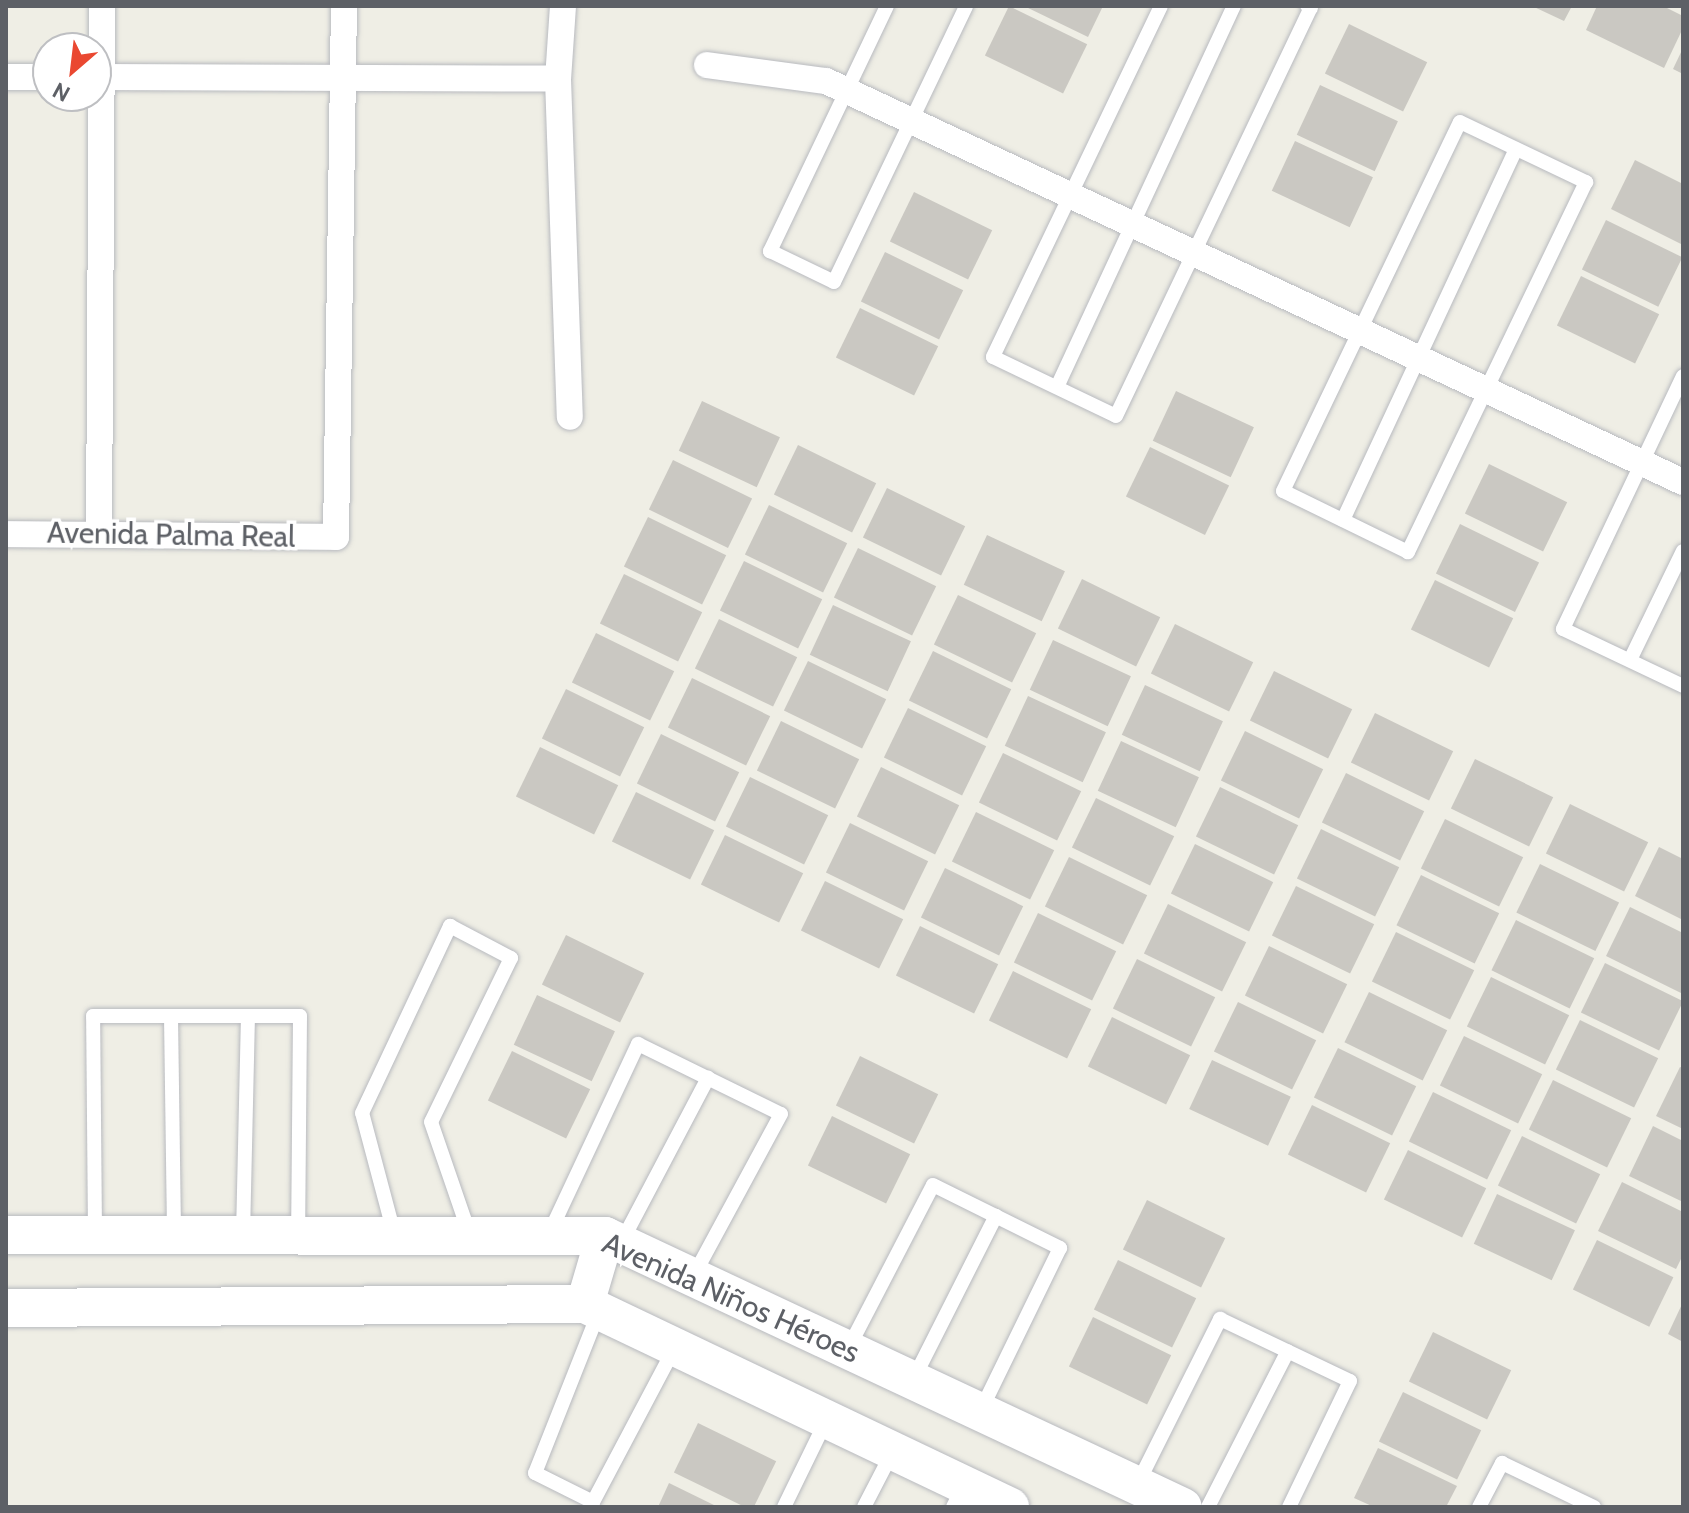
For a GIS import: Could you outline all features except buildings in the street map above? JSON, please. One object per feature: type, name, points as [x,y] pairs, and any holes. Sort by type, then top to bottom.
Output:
[{"type":"main road","name":"Avenida Niños Héroes","points":[[6,1235],[548,1236],[613,1240],[1183,1507]]},
{"type":"main road","points":[[592,1307],[613,1240]]},
{"type":"main road","points":[[6,1308],[592,1307],[893,1451],[958,1496],[1010,1507]]},
{"type":"street","points":[[101,32],[102,6]]},
{"type":"street","points":[[340,78],[344,6]]},
{"type":"street","points":[[563,6],[558,79],[570,417]]},
{"type":"street","points":[[707,65],[826,81],[1683,482]]},
{"type":"street","points":[[6,77],[32,77]]},
{"type":"street","points":[[112,77],[558,79]]},
{"type":"street","name":"Avenida Palma Real","points":[[6,534],[336,537],[340,78]]},
{"type":"street","points":[[98,112],[99,533]]},
{"type":"lane","points":[[887,6],[770,251],[834,282],[966,6]]},
{"type":"lane","points":[[1161,6],[993,357],[1116,416],[1311,8],[1307,6]]},
{"type":"lane","points":[[1057,387],[1234,6]]},
{"type":"lane","points":[[1460,122],[1516,149],[1586,182],[1408,552],[1283,491],[1460,122]]},
{"type":"lane","points":[[1343,520],[1516,149]]},
{"type":"lane","points":[[1683,376],[1563,629],[1683,686]]},
{"type":"lane","points":[[1630,660],[1683,551]]},
{"type":"lane","points":[[394,1235],[362,1113],[450,926],[511,958],[431,1122],[470,1236]]},
{"type":"lane","points":[[95,1235],[93,1016],[300,1016],[298,1236]]},
{"type":"lane","points":[[171,1016],[174,1235]]},
{"type":"lane","points":[[243,1235],[248,1016]]},
{"type":"lane","points":[[548,1236],[638,1044],[781,1114],[693,1277]]},
{"type":"lane","points":[[613,1240],[708,1078]]},
{"type":"lane","points":[[847,1350],[933,1185],[1060,1248],[980,1412]]},
{"type":"lane","points":[[913,1380],[996,1216]]},
{"type":"lane","points":[[592,1307],[535,1473],[593,1502],[675,1347]]},
{"type":"lane","points":[[1137,1485],[1220,1319],[1350,1381],[1289,1507]]},
{"type":"lane","points":[[1208,1507],[1288,1351]]},
{"type":"lane","points":[[784,1507],[827,1419]]},
{"type":"lane","points":[[864,1507],[893,1451]]},
{"type":"lane","points":[[1479,1507],[1502,1463],[1566,1501],[1594,1507]]}]
